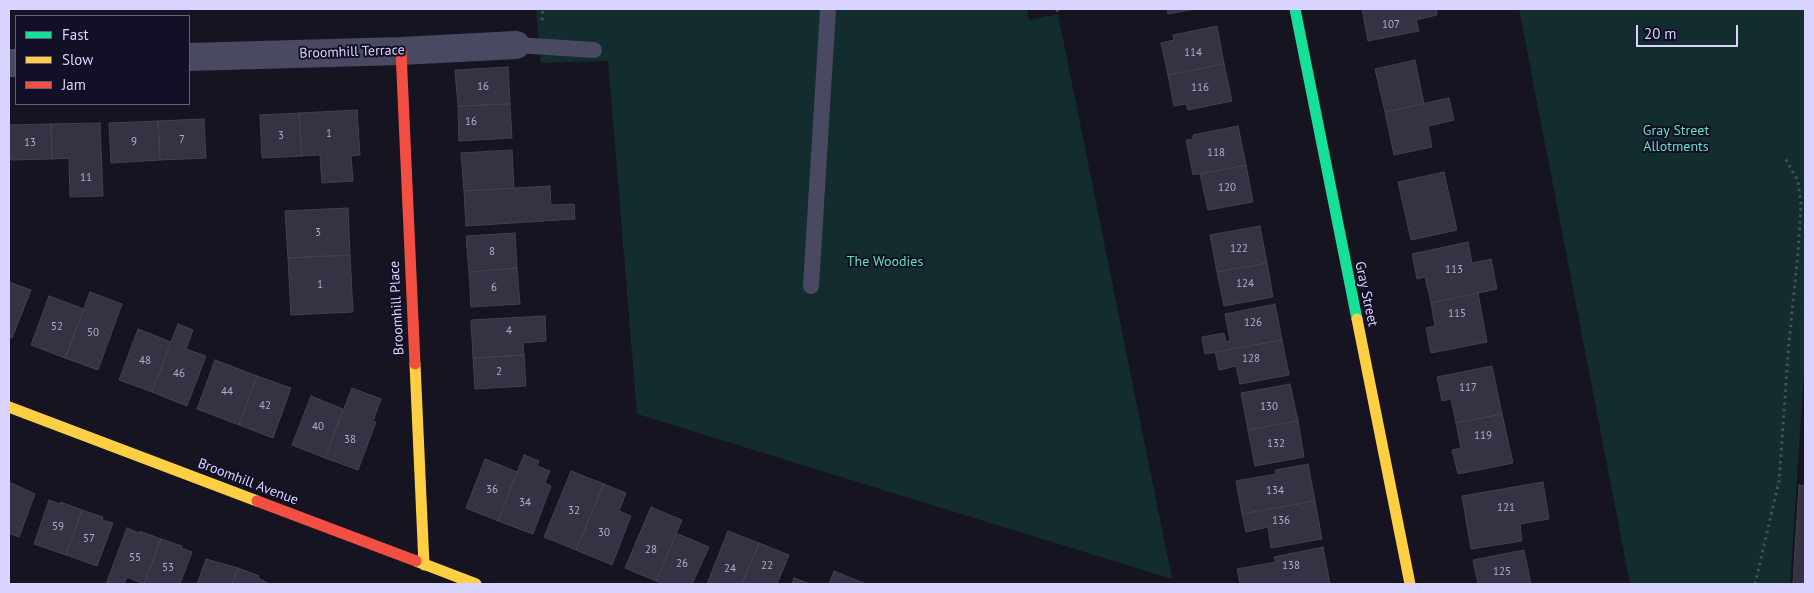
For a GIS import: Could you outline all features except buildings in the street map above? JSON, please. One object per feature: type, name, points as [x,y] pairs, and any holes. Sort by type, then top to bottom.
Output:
[{"type":"street","name":"Gray Street","points":[[1294,9],[1410,584]]},
{"type":"street","name":"Broomhill Terrace","points":[[190,57],[401,51],[516,45]]},
{"type":"street","name":"Broomhill Place","points":[[401,51],[424,565]]},
{"type":"street","name":"Broomhill Avenue","points":[[9,407],[476,584]]},
{"type":"lane","points":[[811,286],[828,9]]},
{"type":"lane","points":[[516,45],[594,50]]},
{"type":"path","points":[[1057,9],[1058,14]]},
{"type":"path","points":[[1755,584],[1779,481],[1789,342],[1798,253],[1801,204],[1798,181],[1785,158]]},
{"type":"green space","name":"The Woodies","points":[[536,9],[1027,9],[1029,20],[1058,14],[1172,579],[637,414],[608,61],[541,63]]},
{"type":"green space","name":"Gray Street Allotments","points":[[1519,9],[1805,9],[1805,357],[1790,584],[1630,584]]},
{"type":"traffic: fast","points":[[1295,9],[1357,319]]},
{"type":"traffic: slow","points":[[1357,319],[1410,584]]},
{"type":"traffic: slow","points":[[415,364],[424,565]]},
{"type":"traffic: slow","points":[[9,407],[257,501]]},
{"type":"traffic: slow","points":[[416,561],[476,584]]},
{"type":"traffic: jam","points":[[401,51],[415,364]]},
{"type":"traffic: jam","points":[[257,501],[416,561]]}]
